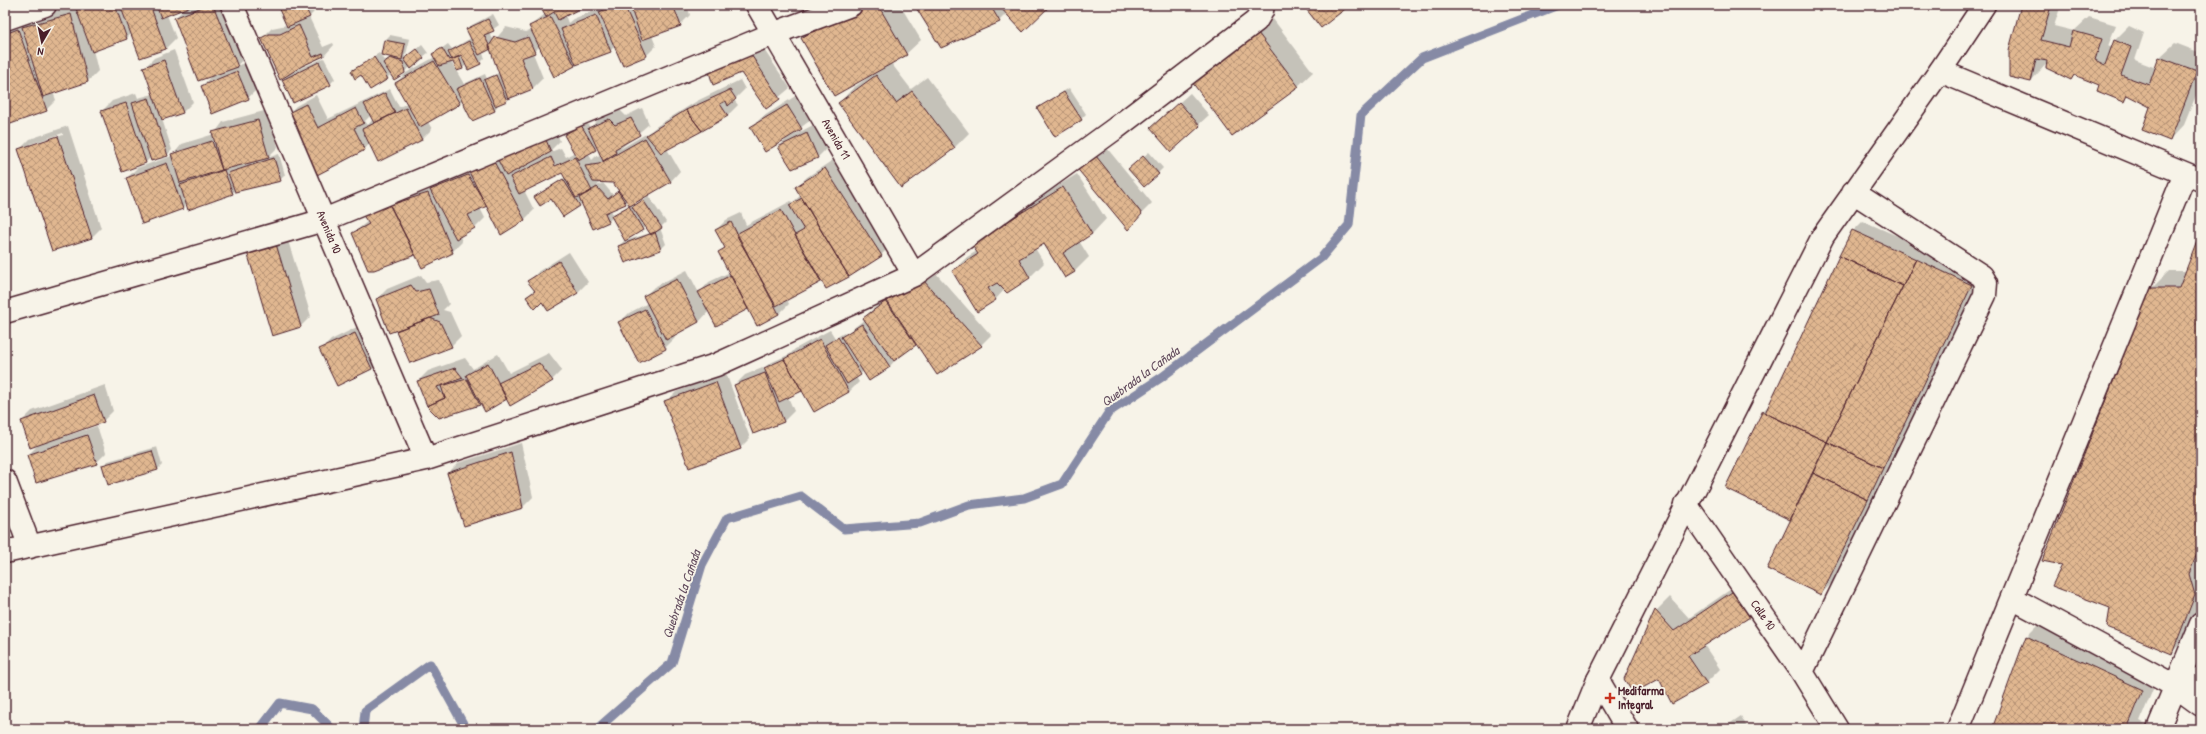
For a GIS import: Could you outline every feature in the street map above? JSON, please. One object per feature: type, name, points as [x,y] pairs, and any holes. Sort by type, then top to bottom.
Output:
[{"type":"street","points":[[5,18],[45,5]]},
{"type":"street","name":"Avenida 10","points":[[232,5],[426,459]]},
{"type":"street","name":"Avenida 11","points":[[756,5],[775,33],[914,275]]},
{"type":"street","points":[[5,312],[324,220],[775,33],[851,5]]},
{"type":"street","points":[[5,552],[426,459],[716,365],[914,275],[1116,128],[1256,21],[1262,11],[1263,5]]},
{"type":"street","points":[[1578,729],[1598,680],[1823,236],[1940,71],[1984,5]]},
{"type":"street","points":[[1940,71],[2193,177],[2012,598],[1958,729]]},
{"type":"street","points":[[1802,672],[1985,295],[1986,283],[1982,276],[1853,192]]},
{"type":"street","points":[[5,481],[30,547]]},
{"type":"street","name":"Calle 10","points":[[1686,504],[1802,672],[1837,729]]},
{"type":"street","points":[[2012,598],[2175,686],[2201,705]]},
{"type":"street","points":[[2158,729],[2201,624]]},
{"type":"street","points":[[2175,686],[2201,678]]},
{"type":"street","points":[[1598,680],[1627,729]]},
{"type":"building","points":[[115,5],[127,39],[92,52],[75,6]]},
{"type":"building","points":[[120,5],[150,5],[166,49],[140,58]]},
{"type":"building","points":[[156,5],[194,5],[161,18]]},
{"type":"building","points":[[207,5],[213,5],[238,67],[198,81],[174,18]]},
{"type":"building","points":[[277,5],[304,5],[310,17],[287,27]]},
{"type":"building","points":[[539,5],[579,5],[581,8],[558,20],[554,12],[546,17]]},
{"type":"building","points":[[617,5],[624,5],[647,56],[623,66],[599,12]]},
{"type":"building","points":[[673,5],[681,26],[642,40],[630,6]]},
{"type":"building","points":[[859,5],[878,5],[907,55],[834,96],[801,38]]},
{"type":"building","points":[[990,5],[1000,22],[941,48],[915,6]]},
{"type":"building","points":[[998,5],[1051,5],[1023,32]]},
{"type":"building","points":[[1303,5],[1342,5],[1345,9],[1321,28]]},
{"type":"building","points":[[2021,5],[2051,6],[2041,40],[2069,47],[2073,31],[2102,39],[2095,60],[2105,65],[2114,40],[2131,47],[2121,75],[2149,85],[2159,57],[2197,71],[2170,141],[2142,130],[2150,107],[2127,95],[2124,102],[2097,91],[2099,85],[2074,75],[2071,80],[2046,68],[2047,61],[2036,59],[2031,82],[2009,77],[2009,50]]},
{"type":"building","points":[[71,14],[88,82],[43,97],[22,27]]},
{"type":"building","points":[[596,15],[611,52],[576,65],[561,29]]},
{"type":"building","points":[[550,16],[575,66],[554,77],[529,26]]},
{"type":"building","points":[[488,19],[494,31],[484,35],[491,49],[479,55],[466,29]]},
{"type":"building","points":[[299,25],[313,57],[323,53],[324,56],[302,66],[280,80],[261,38],[269,34],[280,34]]},
{"type":"building","points":[[18,29],[47,111],[5,126],[5,34]]},
{"type":"building","points":[[1258,33],[1299,87],[1232,136],[1192,82]]},
{"type":"building","points":[[495,37],[515,42],[528,37],[535,53],[521,58],[533,89],[508,99],[489,46]]},
{"type":"building","points":[[384,40],[405,44],[402,60],[381,55]]},
{"type":"building","points":[[469,41],[481,64],[468,70],[461,55],[452,60],[448,52]]},
{"type":"building","points":[[442,48],[449,60],[459,57],[463,69],[457,71],[453,62],[439,66],[432,54]]},
{"type":"building","points":[[417,49],[424,58],[411,69],[404,59]]},
{"type":"building","points":[[748,50],[780,99],[766,109],[741,73],[713,85],[709,72]]},
{"type":"building","points":[[374,57],[388,79],[370,90],[361,75],[355,79],[351,71]]},
{"type":"building","points":[[390,58],[403,62],[405,73],[394,80],[383,63]]},
{"type":"building","points":[[164,60],[183,113],[162,120],[143,67]]},
{"type":"building","points":[[434,61],[460,104],[420,127],[395,83]]},
{"type":"building","points":[[319,62],[331,85],[293,103],[282,80]]},
{"type":"building","points":[[237,71],[249,99],[212,114],[201,86]]},
{"type":"building","points":[[496,75],[507,101],[495,106],[484,80]]},
{"type":"building","points":[[876,75],[896,103],[912,91],[955,148],[901,188],[838,103]]},
{"type":"building","points":[[480,78],[495,111],[472,121],[456,89]]},
{"type":"building","points":[[730,90],[736,99],[728,106],[726,101],[720,104],[728,116],[702,131],[686,110]]},
{"type":"building","points":[[1064,92],[1082,120],[1055,137],[1037,108]]},
{"type":"building","points":[[385,93],[395,113],[374,123],[364,104]]},
{"type":"building","points":[[149,98],[168,156],[151,161],[132,103]]},
{"type":"building","points":[[1179,102],[1200,126],[1171,152],[1150,128]]},
{"type":"building","points":[[126,103],[146,163],[122,172],[101,111]]},
{"type":"building","points":[[306,104],[318,128],[356,108],[364,123],[354,128],[365,150],[315,176],[284,115]]},
{"type":"building","points":[[787,105],[802,129],[765,152],[750,127]]},
{"type":"building","points":[[406,108],[422,140],[378,162],[362,129]]},
{"type":"building","points":[[686,110],[702,131],[661,153],[646,135]]},
{"type":"building","points":[[631,118],[640,135],[615,149],[616,153],[603,161],[588,128],[609,119],[615,125]]},
{"type":"building","points":[[258,120],[269,158],[222,170],[212,132]]},
{"type":"building","points":[[581,125],[596,150],[578,160],[564,135]]},
{"type":"building","points":[[807,133],[818,158],[792,169],[778,147]]},
{"type":"building","points":[[544,135],[551,152],[506,176],[495,154]]},
{"type":"building","points":[[58,136],[92,238],[52,251],[18,149]]},
{"type":"building","points":[[645,138],[671,182],[630,206],[613,183],[593,182],[585,166],[599,164]]},
{"type":"building","points":[[212,141],[222,170],[180,183],[171,154]]},
{"type":"building","points":[[491,156],[525,220],[501,235],[468,170]]},
{"type":"building","points":[[1096,156],[1142,214],[1128,230],[1075,166]]},
{"type":"building","points":[[1143,156],[1159,174],[1144,187],[1128,169]]},
{"type":"building","points":[[551,157],[555,166],[575,157],[592,191],[576,198],[562,173],[519,194],[510,177]]},
{"type":"building","points":[[274,158],[281,181],[235,192],[228,173]]},
{"type":"building","points":[[167,163],[183,209],[142,224],[126,178]]},
{"type":"building","points":[[825,168],[882,256],[849,277],[795,187]]},
{"type":"building","points":[[224,170],[233,194],[188,210],[180,185]]},
{"type":"building","points":[[468,175],[487,206],[468,215],[475,228],[456,239],[430,190]]},
{"type":"building","points":[[563,179],[580,206],[563,217],[551,199],[540,206],[534,197]]},
{"type":"building","points":[[597,187],[608,199],[618,191],[626,204],[605,213],[609,222],[593,229],[579,198]]},
{"type":"building","points":[[1063,187],[1092,234],[1063,253],[1075,272],[1065,278],[1044,244],[1019,259],[1030,278],[1007,293],[997,283],[988,288],[996,300],[977,312],[952,271],[978,254],[971,244]]},
{"type":"building","points":[[428,193],[453,253],[422,268],[390,205]]},
{"type":"building","points":[[386,198],[415,255],[374,270],[368,270],[352,233],[369,224],[359,210]]},
{"type":"building","points":[[802,198],[849,277],[826,289],[795,235],[804,230],[789,205]]},
{"type":"building","points":[[643,200],[662,228],[651,235],[632,207]]},
{"type":"building","points":[[629,206],[643,230],[625,241],[611,216]]},
{"type":"building","points":[[781,210],[821,282],[776,306],[736,234]]},
{"type":"building","points":[[731,222],[779,314],[757,326],[718,252],[725,248],[715,230]]},
{"type":"building","points":[[1852,230],[1916,259],[1903,286],[1839,256]]},
{"type":"building","points":[[2201,231],[2201,544],[2189,574],[2195,595],[2172,654],[2107,627],[2110,608],[2052,586],[2062,565],[2042,561],[2150,288],[2179,288]]},
{"type":"building","points":[[655,232],[661,250],[625,263],[618,246]]},
{"type":"building","points":[[276,244],[301,327],[272,336],[247,252]]},
{"type":"building","points":[[1839,256],[1903,286],[1827,442],[1765,413]]},
{"type":"building","points":[[1916,259],[1972,285],[1883,468],[1827,442]]},
{"type":"building","points":[[559,261],[578,293],[548,311],[542,302],[535,309],[526,297],[535,291],[527,281]]},
{"type":"building","points":[[731,275],[748,309],[716,326],[698,292]]},
{"type":"building","points":[[677,279],[699,322],[666,340],[643,296]]},
{"type":"building","points":[[923,280],[982,346],[937,375],[887,301]]},
{"type":"building","points":[[411,285],[416,292],[429,289],[439,315],[389,333],[376,299]]},
{"type":"building","points":[[886,301],[916,345],[894,361],[863,318]]},
{"type":"building","points":[[645,309],[666,349],[639,363],[618,322]]},
{"type":"building","points":[[430,318],[440,322],[452,347],[410,363],[396,331]]},
{"type":"building","points":[[862,324],[890,367],[869,381],[841,337]]},
{"type":"building","points":[[355,333],[372,369],[337,386],[319,349]]},
{"type":"building","points":[[838,337],[861,375],[847,384],[825,345]]},
{"type":"building","points":[[820,339],[849,392],[814,412],[784,359]]},
{"type":"building","points":[[784,359],[802,391],[779,402],[764,368]]},
{"type":"building","points":[[488,363],[507,399],[485,412],[466,375]]},
{"type":"building","points":[[539,363],[553,381],[510,406],[498,383]]},
{"type":"building","points":[[455,368],[463,378],[437,387],[445,398],[427,406],[417,381]]},
{"type":"building","points":[[765,373],[784,422],[753,434],[734,385]]},
{"type":"building","points":[[467,379],[480,405],[439,418],[427,406],[445,398],[441,386]]},
{"type":"building","points":[[716,382],[741,449],[689,468],[664,401]]},
{"type":"building","points":[[94,395],[104,422],[30,448],[21,421]]},
{"type":"building","points":[[1763,410],[1765,413],[1827,442],[1790,520],[1725,488]]},
{"type":"building","points":[[87,435],[97,464],[36,483],[27,455]]},
{"type":"building","points":[[1827,442],[1883,468],[1868,500],[1813,473]]},
{"type":"building","points":[[152,451],[158,470],[108,485],[102,465]]},
{"type":"building","points":[[511,452],[523,508],[464,526],[447,473]]},
{"type":"building","points":[[1813,473],[1868,500],[1821,595],[1767,569]]},
{"type":"building","points":[[1735,590],[1750,617],[1688,656],[1707,684],[1672,704],[1659,679],[1633,693],[1624,679],[1655,610],[1674,631]]},
{"type":"building","points":[[2026,636],[2143,690],[2127,729],[1992,729]]},
{"type":"waterway","name":"Quebrada la Cañada","points":[[597,729],[672,663],[702,565],[727,518],[801,496],[844,529],[920,523],[969,505],[1024,498],[1062,484],[1109,412],[1162,377],[1321,258],[1349,225],[1361,115],[1422,58],[1558,5]]},
{"type":"waterway","name":"Quebrada la Cañada","points":[[363,729],[365,711],[430,664],[466,729]]},
{"type":"waterway","name":"Quebrada la Cañada","points":[[260,729],[280,703],[312,709],[332,729]]},
{"type":"place","name":"Medifarma Integral","points":[[1610,698]]}]
